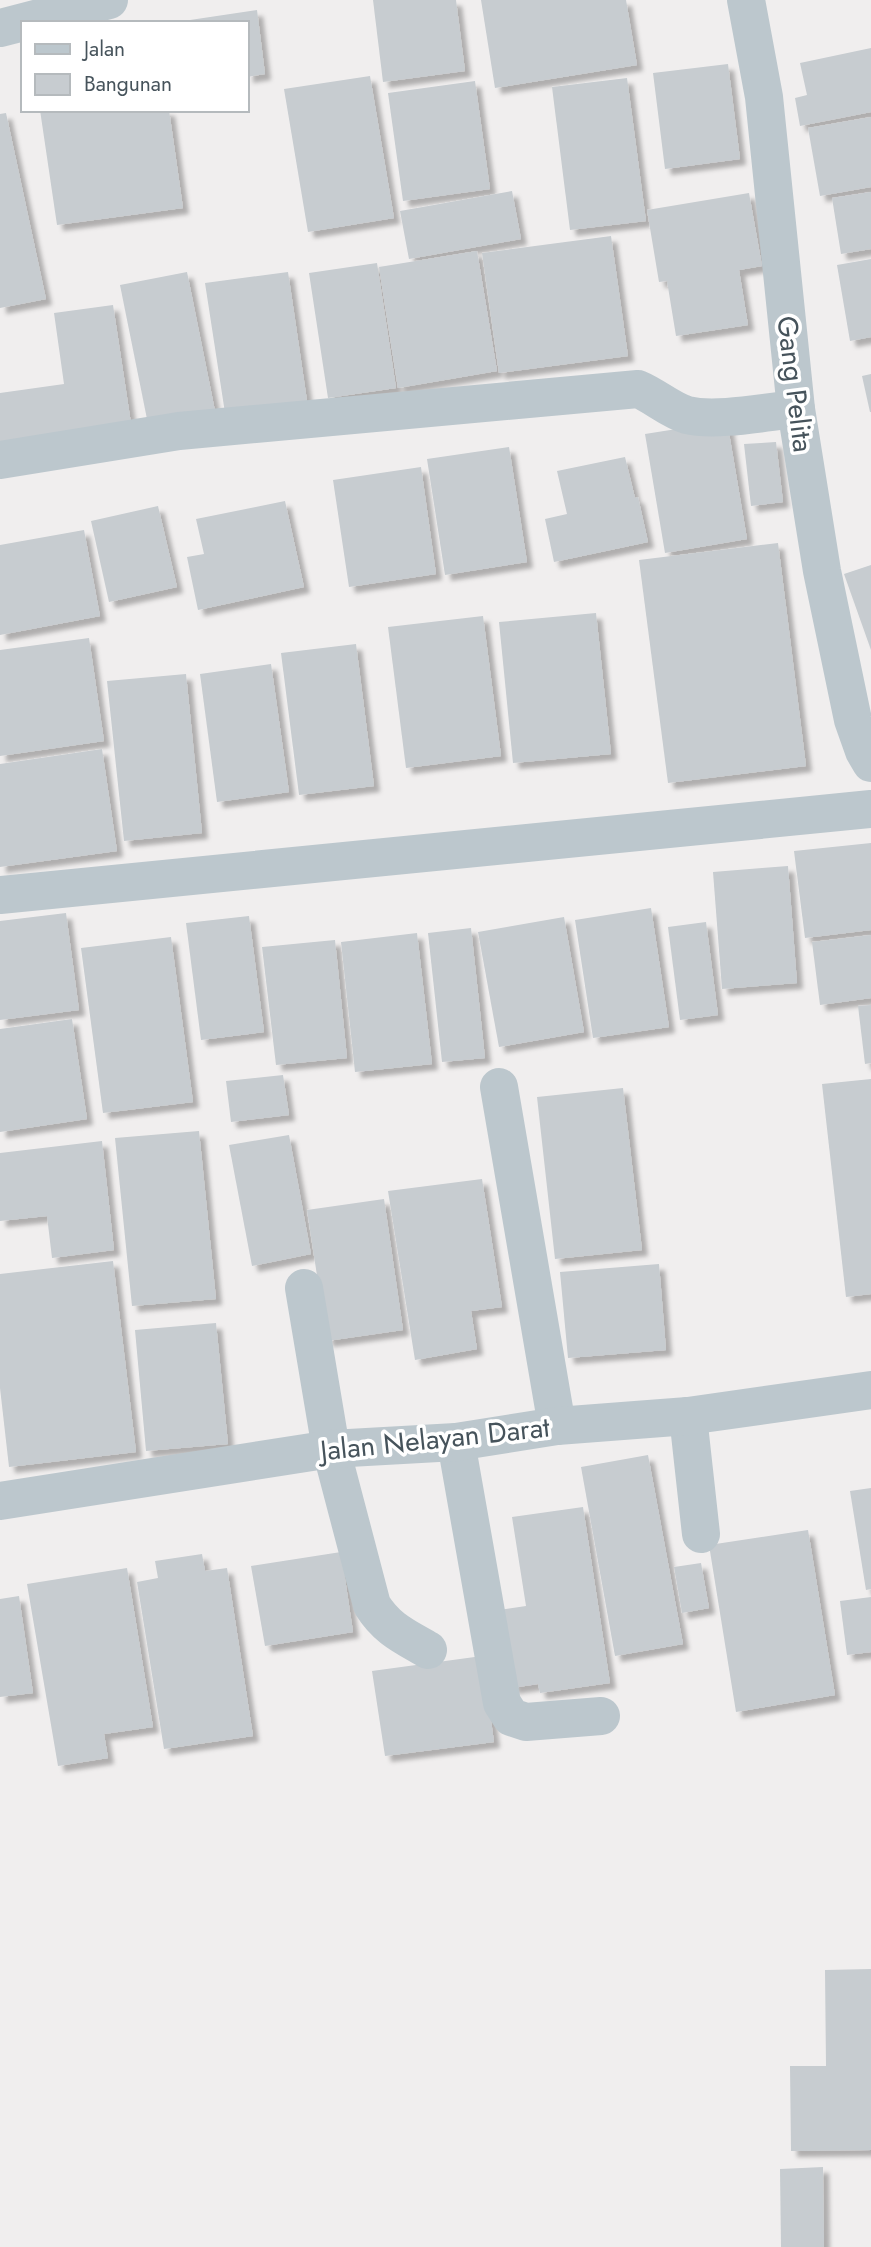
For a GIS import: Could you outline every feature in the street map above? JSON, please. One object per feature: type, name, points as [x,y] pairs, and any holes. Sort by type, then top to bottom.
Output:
[{"type":"street","points":[[27,21],[109,0]]},
{"type":"street","name":"Gang Pelita","points":[[746,0],[764,97],[796,409],[822,571],[853,720],[869,754]]},
{"type":"street","points":[[0,28],[21,23]]},
{"type":"street","points":[[0,460],[179,431],[638,389],[685,414],[706,418],[796,409]]},
{"type":"street","points":[[0,895],[871,809]]},
{"type":"street","points":[[499,1087],[557,1426]]},
{"type":"street","points":[[304,1288],[331,1450],[372,1605],[381,1620],[428,1650]]},
{"type":"street","name":"Jalan Nelayan Darat","points":[[0,1501],[331,1450],[456,1442],[557,1426],[688,1416],[871,1390]]},
{"type":"street","points":[[688,1416],[701,1534]]},
{"type":"street","points":[[456,1442],[502,1703],[511,1717],[526,1722],[601,1716]]},
{"type":"building","points":[[373,0],[456,0],[465,71],[383,82]]},
{"type":"building","points":[[481,0],[626,0],[637,65],[495,88]]},
{"type":"building","points":[[257,10],[265,74],[248,77],[248,21],[190,20]]},
{"type":"building","points":[[871,48],[871,112],[800,126],[795,98],[807,95],[800,63]]},
{"type":"building","points":[[728,64],[740,159],[665,169],[653,73]]},
{"type":"building","points":[[370,76],[394,218],[308,232],[284,89]]},
{"type":"building","points":[[627,78],[646,221],[570,230],[552,87]]},
{"type":"building","points":[[475,81],[490,189],[403,201],[388,93]]},
{"type":"building","points":[[40,112],[169,112],[183,208],[57,225]]},
{"type":"building","points":[[6,113],[46,299],[0,308],[0,114]]},
{"type":"building","points":[[871,117],[871,187],[820,196],[808,128]]},
{"type":"building","points":[[512,191],[521,239],[409,259],[400,211]]},
{"type":"building","points":[[871,192],[871,249],[841,254],[832,198]]},
{"type":"building","points":[[749,193],[762,266],[739,270],[748,325],[676,336],[667,281],[659,282],[647,210]]},
{"type":"building","points":[[611,236],[628,356],[499,373],[482,253]]},
{"type":"building","points":[[477,251],[497,371],[398,388],[379,267]]},
{"type":"building","points":[[871,259],[871,337],[850,341],[837,265]]},
{"type":"building","points":[[377,263],[396,388],[328,398],[309,273]]},
{"type":"building","points":[[187,272],[215,411],[148,424],[120,285]]},
{"type":"building","points":[[288,272],[307,401],[225,413],[205,283]]},
{"type":"building","points":[[113,305],[132,430],[0,448],[0,393],[64,384],[54,313]]},
{"type":"building","points":[[871,374],[871,412],[870,412],[862,376]]},
{"type":"building","points":[[727,421],[747,539],[665,553],[645,434]]},
{"type":"building","points":[[776,442],[783,502],[751,506],[744,444]]},
{"type":"building","points":[[509,447],[527,562],[445,575],[427,459]]},
{"type":"building","points":[[625,457],[635,498],[638,497],[648,542],[554,562],[545,519],[567,514],[557,471]]},
{"type":"building","points":[[421,467],[436,574],[349,587],[333,480]]},
{"type":"building","points":[[285,501],[304,587],[198,610],[187,557],[204,554],[196,519]]},
{"type":"building","points":[[158,506],[177,587],[109,602],[91,521]]},
{"type":"building","points":[[84,530],[100,616],[0,635],[0,545]]},
{"type":"building","points":[[778,543],[806,766],[668,783],[639,560]]},
{"type":"building","points":[[871,565],[871,650],[844,574]]},
{"type":"building","points":[[596,613],[611,754],[513,763],[499,622]]},
{"type":"building","points":[[483,616],[501,756],[406,768],[388,627]]},
{"type":"building","points":[[89,638],[104,741],[0,756],[0,650]]},
{"type":"building","points":[[356,644],[374,786],[299,795],[281,653]]},
{"type":"building","points":[[271,664],[289,792],[217,802],[200,674]]},
{"type":"building","points":[[186,674],[202,833],[124,841],[107,681]]},
{"type":"building","points":[[102,749],[117,851],[0,867],[0,764]]},
{"type":"building","points":[[871,843],[871,930],[805,938],[794,851]]},
{"type":"building","points":[[788,866],[797,983],[722,989],[713,872]]},
{"type":"building","points":[[651,908],[669,1027],[593,1038],[575,920]]},
{"type":"building","points":[[66,913],[79,1010],[0,1020],[0,921]]},
{"type":"building","points":[[249,916],[264,1032],[201,1040],[186,923]]},
{"type":"building","points":[[564,917],[584,1032],[499,1047],[478,932]]},
{"type":"building","points":[[706,922],[718,1015],[680,1020],[668,927]]},
{"type":"building","points":[[471,928],[485,1058],[442,1062],[428,933]]},
{"type":"building","points":[[417,933],[432,1064],[355,1072],[341,942]]},
{"type":"building","points":[[871,935],[871,998],[820,1005],[812,942]]},
{"type":"building","points":[[171,937],[193,1102],[103,1113],[81,948]]},
{"type":"building","points":[[335,940],[347,1058],[276,1065],[262,947]]},
{"type":"building","points":[[871,1005],[871,1063],[865,1064],[858,1006]]},
{"type":"building","points":[[72,1019],[87,1119],[0,1132],[0,1029]]},
{"type":"building","points":[[283,1075],[289,1115],[231,1122],[226,1081]]},
{"type":"building","points":[[871,1079],[871,1294],[846,1297],[822,1084]]},
{"type":"building","points":[[623,1088],[642,1250],[555,1259],[537,1097]]},
{"type":"building","points":[[199,1131],[216,1299],[132,1306],[115,1138]]},
{"type":"building","points":[[289,1135],[311,1254],[252,1266],[229,1145]]},
{"type":"building","points":[[102,1141],[114,1250],[52,1258],[47,1216],[0,1221],[0,1153]]},
{"type":"building","points":[[482,1179],[502,1307],[471,1311],[477,1349],[415,1360],[388,1191]]},
{"type":"building","points":[[384,1199],[403,1330],[327,1341],[307,1210]]},
{"type":"building","points":[[113,1261],[136,1452],[9,1467],[0,1388],[0,1274]]},
{"type":"building","points":[[659,1264],[666,1350],[568,1358],[560,1272]]},
{"type":"building","points":[[216,1323],[228,1444],[146,1451],[135,1330]]},
{"type":"building","points":[[648,1455],[683,1644],[615,1656],[581,1467]]},
{"type":"building","points":[[871,1488],[871,1589],[866,1590],[850,1491]]},
{"type":"building","points":[[583,1507],[610,1683],[540,1693],[538,1684],[512,1688],[499,1610],[526,1606],[512,1517]]},
{"type":"building","points":[[808,1530],[835,1695],[736,1712],[709,1545]]},
{"type":"building","points":[[341,1552],[353,1632],[265,1646],[251,1566]]},
{"type":"building","points":[[202,1554],[205,1571],[227,1568],[253,1736],[164,1749],[137,1582],[158,1578],[155,1561]]},
{"type":"building","points":[[701,1563],[709,1608],[682,1613],[674,1567]]},
{"type":"building","points":[[127,1568],[153,1727],[104,1734],[108,1758],[58,1766],[27,1584]]},
{"type":"building","points":[[19,1596],[33,1693],[0,1697],[0,1599]]},
{"type":"building","points":[[871,1597],[871,1652],[847,1655],[840,1601]]},
{"type":"building","points":[[482,1656],[494,1742],[385,1756],[372,1671]]},
{"type":"building","points":[[871,1969],[871,2150],[791,2151],[790,2066],[826,2066],[825,1970]]},
{"type":"building","points":[[823,2167],[824,2247],[781,2247],[780,2169]]}]
